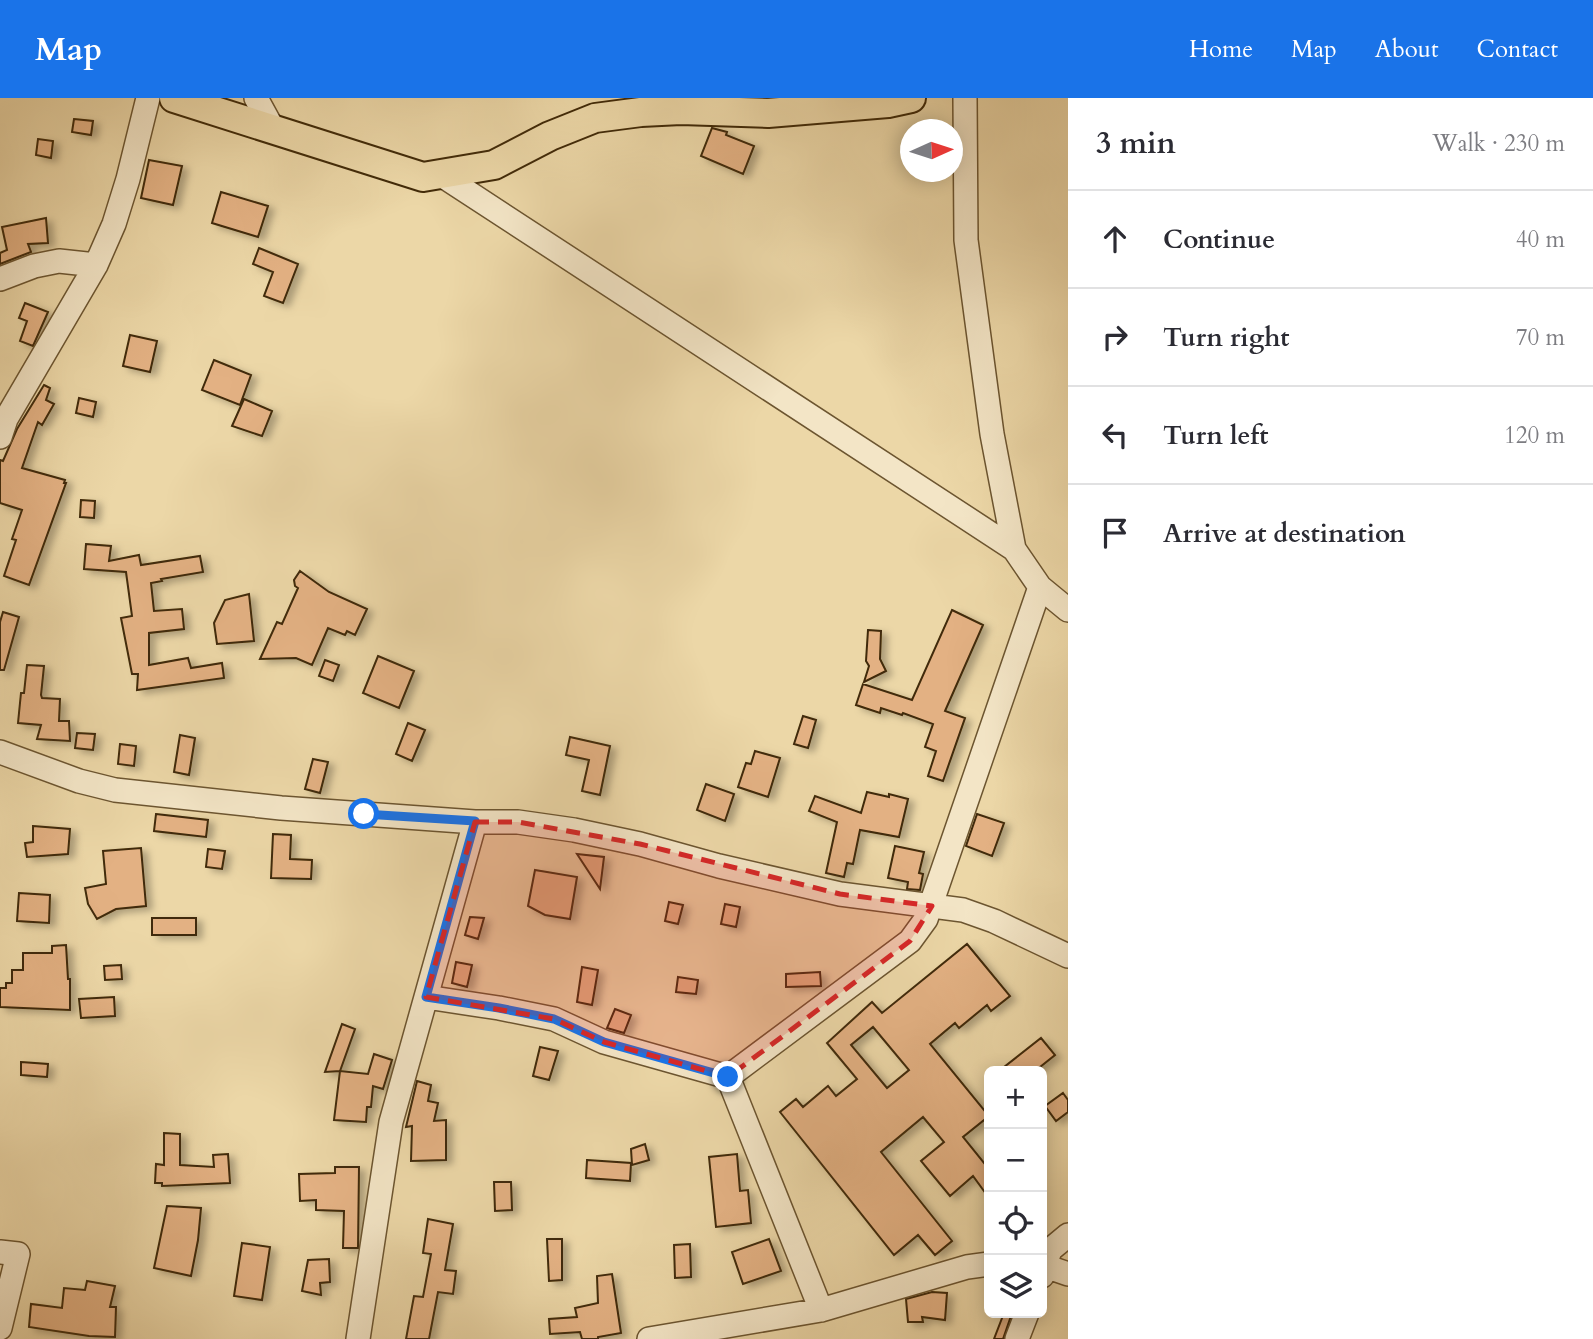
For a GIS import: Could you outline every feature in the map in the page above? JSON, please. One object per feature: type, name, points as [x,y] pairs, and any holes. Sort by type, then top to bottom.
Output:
[{"type":"main road","points":[[174,98],[423,177],[494,165],[550,136],[595,118],[681,110],[768,113],[911,98]]},
{"type":"street","points":[[2,422],[96,265],[117,213],[148,98]]},
{"type":"street","points":[[256,98],[272,129]]},
{"type":"street","points":[[965,98],[966,240],[992,434],[1013,549]]},
{"type":"street","points":[[440,174],[1013,549],[1040,587],[1068,610]]},
{"type":"street","points":[[0,279],[34,266],[59,261],[96,265]]},
{"type":"street","points":[[728,1077],[909,941],[926,919],[1040,587]]},
{"type":"street","points":[[0,752],[79,781],[115,790],[281,808],[518,822],[574,830],[840,894],[963,910],[994,921],[1068,956]]},
{"type":"street","points":[[358,1339],[391,1122],[475,821]]},
{"type":"street","points":[[426,997],[554,1019],[604,1042],[728,1077]]},
{"type":"street","points":[[728,1077],[821,1310]]},
{"type":"street","points":[[1047,1258],[1050,1250],[1068,1235]]},
{"type":"street","points":[[0,1252],[18,1254],[0,1328]]},
{"type":"street","points":[[649,1339],[821,1310],[967,1266],[984,1264]]},
{"type":"street","points":[[1047,1270],[1068,1275]]},
{"type":"street","points":[[1017,1339],[1025,1318]]},
{"type":"highlighted area","points":[[475,822],[518,822],[640,844],[840,894],[932,906],[910,941],[728,1077],[604,1042],[554,1019],[426,997]]},
{"type":"building","points":[[74,119],[93,121],[91,135],[72,132]]},
{"type":"building","points":[[712,128],[727,132],[726,135],[754,146],[743,174],[701,156]]},
{"type":"building","points":[[38,139],[53,141],[51,158],[36,155]]},
{"type":"building","points":[[149,160],[182,166],[173,205],[141,198]]},
{"type":"building","points":[[221,192],[268,206],[258,237],[212,223]]},
{"type":"building","points":[[46,218],[48,243],[28,244],[31,252],[0,264],[0,253],[7,250],[2,227]]},
{"type":"building","points":[[259,248],[298,264],[283,303],[264,296],[273,272],[253,264]]},
{"type":"building","points":[[25,303],[48,312],[33,346],[20,341],[27,321],[19,318]]},
{"type":"building","points":[[130,335],[157,341],[150,372],[123,366]]},
{"type":"building","points":[[214,360],[251,375],[240,405],[202,390]]},
{"type":"building","points":[[44,385],[50,388],[46,400],[54,404],[42,425],[38,422],[22,468],[65,480],[66,483],[29,585],[4,576],[16,540],[12,539],[22,510],[0,503],[0,460],[3,461],[17,429]]},
{"type":"building","points":[[79,398],[96,402],[93,417],[76,413]]},
{"type":"building","points":[[244,399],[272,411],[262,436],[232,426]]},
{"type":"building","points":[[81,500],[95,501],[94,518],[80,517]]},
{"type":"building","points":[[86,544],[111,546],[109,561],[139,555],[141,565],[200,556],[203,572],[151,583],[154,611],[182,609],[184,629],[149,633],[149,665],[188,658],[191,668],[222,663],[224,678],[137,690],[138,674],[132,674],[121,618],[132,616],[126,572],[84,569]]},
{"type":"building","points":[[300,571],[329,592],[367,609],[355,635],[347,631],[345,635],[328,628],[312,665],[296,658],[260,659],[277,622],[282,624],[298,588],[294,580]]},
{"type":"building","points":[[249,594],[254,641],[217,644],[214,623],[225,600]]},
{"type":"building","points":[[952,610],[983,625],[945,711],[965,718],[943,781],[928,776],[936,751],[925,747],[933,724],[903,713],[902,715],[881,708],[880,713],[856,705],[863,684],[912,700]]},
{"type":"building","points":[[3,612],[19,617],[4,670],[0,670],[0,622]]},
{"type":"building","points":[[868,630],[881,631],[880,659],[886,671],[864,682],[869,666],[866,661]]},
{"type":"building","points":[[378,656],[414,671],[399,708],[363,693]]},
{"type":"building","points":[[325,660],[339,665],[333,681],[319,676]]},
{"type":"building","points":[[27,665],[44,666],[42,698],[60,699],[59,721],[69,721],[70,741],[37,739],[41,725],[18,723]]},
{"type":"building","points":[[803,716],[816,720],[808,748],[794,744]]},
{"type":"building","points":[[408,723],[425,730],[412,761],[396,754]]},
{"type":"building","points":[[77,733],[95,734],[93,750],[75,748]]},
{"type":"building","points":[[180,735],[195,738],[189,775],[174,772]]},
{"type":"building","points":[[570,737],[610,746],[600,795],[582,791],[589,760],[566,755]]},
{"type":"building","points":[[120,744],[136,746],[134,766],[118,764]]},
{"type":"building","points":[[755,751],[780,758],[768,797],[738,787],[746,763],[751,764]]},
{"type":"building","points":[[313,759],[328,762],[320,793],[305,789]]},
{"type":"building","points":[[706,784],[734,794],[725,821],[697,810]]},
{"type":"building","points":[[867,792],[908,799],[899,837],[860,830],[853,864],[847,863],[844,877],[826,873],[837,822],[809,811],[815,796],[861,813]]},
{"type":"building","points":[[156,814],[208,820],[206,837],[154,831]]},
{"type":"building","points":[[977,814],[1004,823],[992,856],[966,846]]},
{"type":"building","points":[[33,826],[70,829],[68,854],[27,857],[25,843],[33,842]]},
{"type":"building","points":[[273,834],[291,835],[290,859],[312,860],[311,879],[271,878]]},
{"type":"building","points":[[895,846],[924,852],[919,873],[923,874],[920,890],[907,889],[908,882],[888,878]]},
{"type":"building","points":[[141,848],[146,906],[116,909],[97,919],[88,904],[85,888],[106,884],[103,851]]},
{"type":"building","points":[[208,849],[225,851],[222,869],[206,867]]},
{"type":"building","points":[[577,854],[604,857],[600,889]]},
{"type":"building","points":[[535,870],[577,877],[570,919],[545,915],[528,906]]},
{"type":"building","points":[[19,893],[50,895],[49,923],[17,921]]},
{"type":"building","points":[[669,902],[683,905],[678,924],[665,921]]},
{"type":"building","points":[[725,904],[740,907],[736,927],[721,924]]},
{"type":"building","points":[[470,917],[484,918],[478,939],[465,935]]},
{"type":"building","points":[[152,918],[196,918],[196,935],[152,935]]},
{"type":"building","points":[[967,944],[1010,996],[991,1011],[987,1005],[959,1028],[955,1023],[930,1044],[984,1110],[984,1120],[963,1137],[984,1163],[984,1191],[973,1176],[950,1196],[921,1161],[944,1142],[923,1117],[881,1152],[952,1241],[935,1255],[918,1235],[894,1255],[780,1112],[796,1099],[803,1107],[828,1086],[836,1096],[857,1079],[827,1043],[872,1002],[882,1013]],"holes":[[[873,1027],[909,1070],[887,1088],[851,1045]]]},
{"type":"building","points":[[66,945],[70,1010],[0,1007],[0,988],[6,988],[6,983],[12,983],[12,970],[23,970],[23,953],[52,953],[52,946]]},
{"type":"building","points":[[456,962],[472,965],[467,987],[452,983]]},
{"type":"building","points":[[121,965],[122,979],[105,980],[104,966]]},
{"type":"building","points":[[582,967],[598,970],[592,1005],[577,1002]]},
{"type":"building","points":[[820,972],[821,986],[786,987],[786,974]]},
{"type":"building","points":[[678,977],[698,980],[696,994],[676,992]]},
{"type":"building","points":[[114,997],[115,1016],[81,1018],[79,999]]},
{"type":"building","points":[[615,1009],[631,1015],[624,1033],[607,1028]]},
{"type":"building","points":[[342,1024],[355,1029],[340,1071],[325,1072]]},
{"type":"building","points":[[1041,1038],[1055,1055],[1041,1066],[1005,1066]]},
{"type":"building","points":[[540,1047],[558,1051],[549,1080],[533,1076]]},
{"type":"building","points":[[374,1054],[392,1060],[383,1089],[373,1086],[366,1122],[334,1120],[340,1071],[368,1074]]},
{"type":"building","points":[[21,1062],[48,1064],[47,1077],[21,1075]]},
{"type":"building","points":[[417,1081],[431,1085],[428,1101],[438,1103],[434,1121],[446,1120],[446,1160],[411,1161],[412,1126],[406,1127]]},
{"type":"building","points":[[1063,1093],[1068,1100],[1068,1112],[1056,1121],[1047,1105]]},
{"type":"building","points":[[164,1133],[180,1134],[180,1165],[214,1167],[213,1155],[228,1154],[230,1183],[162,1186],[162,1183],[155,1183],[156,1164],[164,1165]]},
{"type":"building","points":[[645,1144],[649,1160],[632,1165],[631,1149]]},
{"type":"building","points":[[737,1154],[740,1191],[748,1190],[751,1223],[716,1227],[709,1157]]},
{"type":"building","points":[[587,1160],[631,1163],[630,1181],[586,1178]]},
{"type":"building","points":[[335,1167],[359,1167],[358,1248],[343,1248],[344,1211],[316,1210],[316,1200],[300,1201],[299,1174],[335,1173]]},
{"type":"building","points":[[494,1182],[511,1182],[512,1210],[495,1211]]},
{"type":"building","points":[[167,1206],[201,1208],[191,1276],[154,1268]]},
{"type":"building","points":[[428,1219],[453,1224],[445,1270],[456,1271],[453,1294],[438,1292],[429,1339],[406,1339],[414,1296],[423,1297],[431,1254],[423,1253]]},
{"type":"building","points":[[547,1239],[562,1239],[562,1280],[549,1281]]},
{"type":"building","points":[[769,1239],[781,1271],[743,1284],[732,1252]]},
{"type":"building","points":[[242,1243],[270,1247],[262,1300],[234,1296]]},
{"type":"building","points":[[690,1244],[691,1277],[675,1278],[674,1245]]},
{"type":"building","points":[[329,1259],[330,1282],[320,1283],[321,1295],[302,1291],[308,1260]]},
{"type":"building","points":[[612,1274],[621,1333],[598,1339],[582,1339],[580,1332],[550,1334],[549,1319],[577,1317],[575,1308],[598,1303],[597,1276]]},
{"type":"building","points":[[87,1281],[115,1286],[110,1307],[116,1307],[115,1337],[29,1327],[31,1304],[62,1308],[64,1288],[85,1290]]},
{"type":"building","points":[[932,1292],[947,1293],[945,1320],[922,1317],[923,1322],[908,1322],[906,1299]]},
{"type":"building","points":[[1002,1318],[1010,1318],[1003,1339],[994,1339]]},
{"type":"route","points":[[364,814],[475,821],[426,997],[554,1019],[604,1042],[728,1077]]}]
